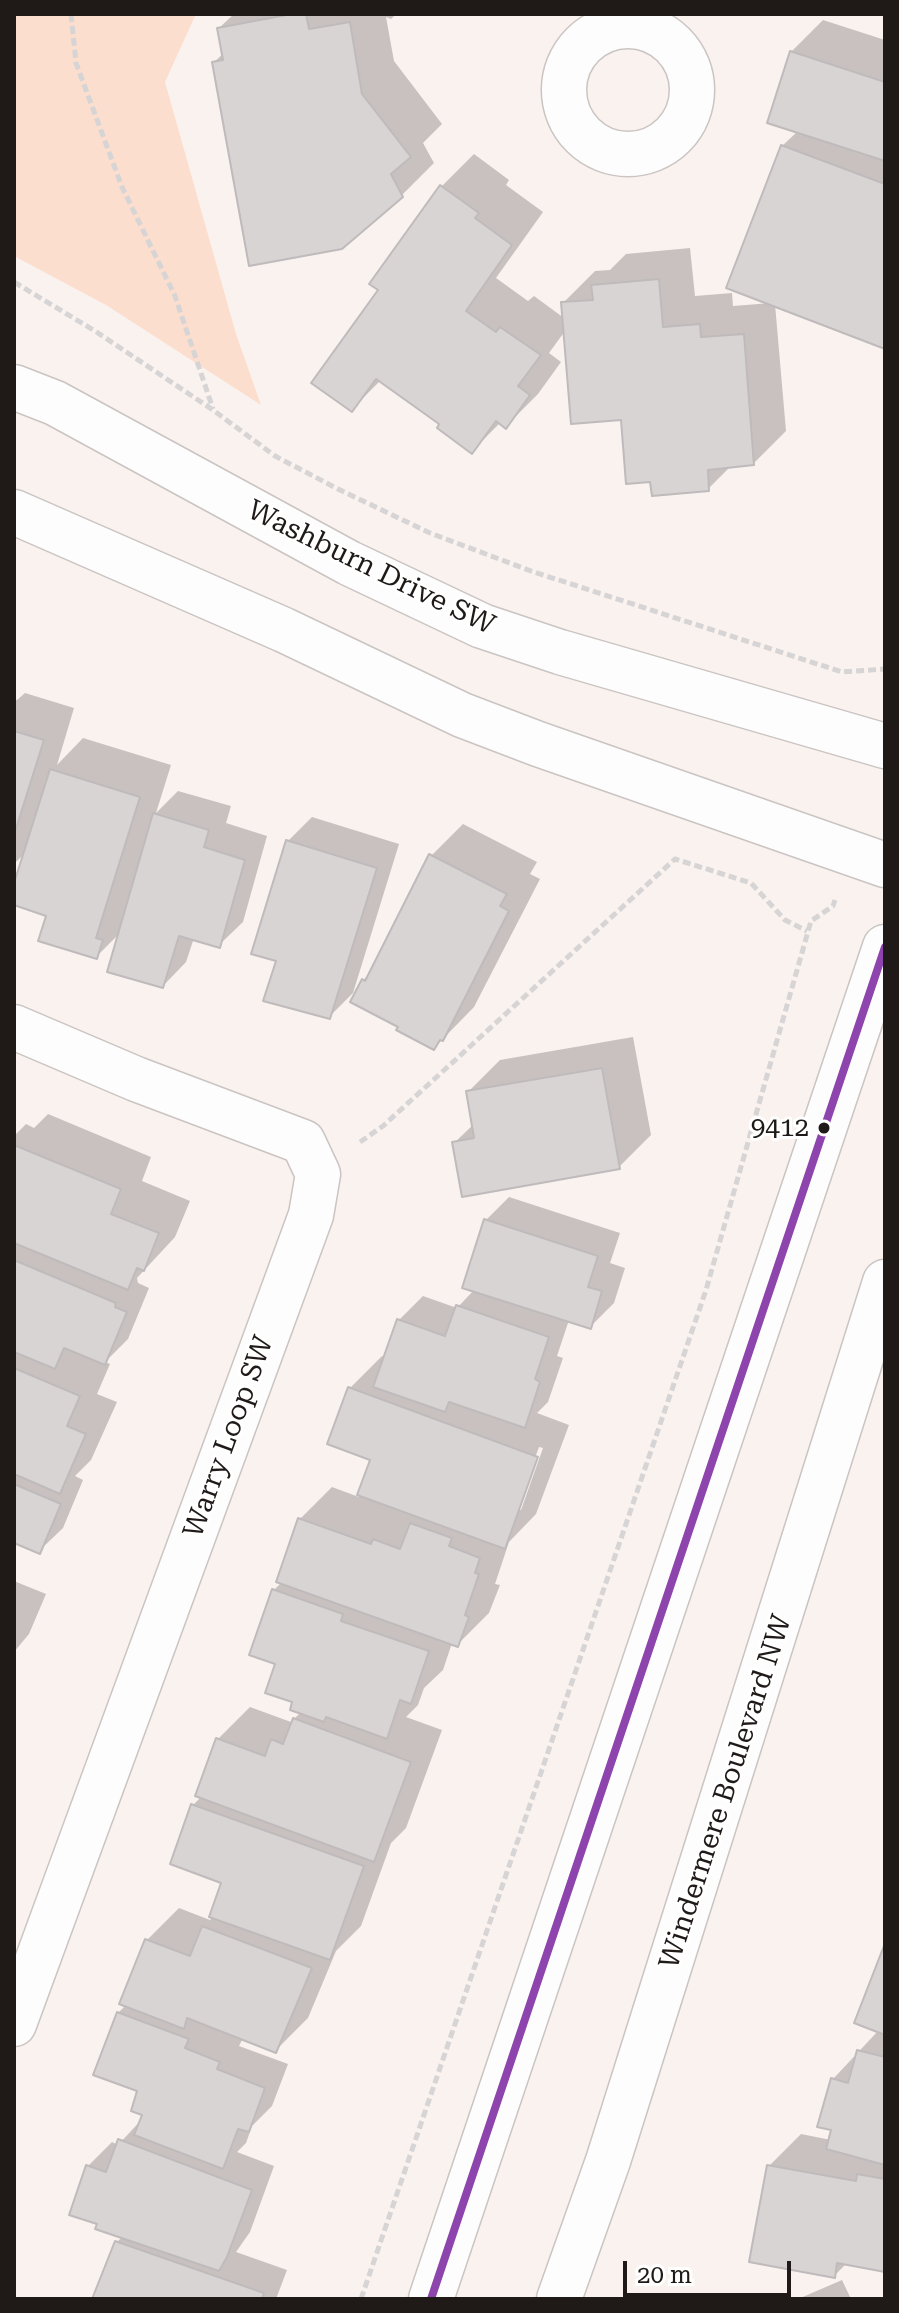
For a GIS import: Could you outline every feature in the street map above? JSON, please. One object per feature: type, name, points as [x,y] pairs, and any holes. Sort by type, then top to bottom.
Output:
[{"type":"street","name":"Washburn Drive SW","points":[[14,387],[55,403],[349,563],[482,626],[560,652],[885,746]]},
{"type":"street","points":[[14,512],[284,630],[462,715],[870,859]]},
{"type":"street","points":[[431,2299],[885,947]]},
{"type":"street","points":[[14,1027],[136,1079],[303,1142],[318,1174]]},
{"type":"street","name":"Warry Loop SW","points":[[14,2024],[311,1215],[318,1174]]},
{"type":"street","name":"Windermere Boulevard NW","points":[[559,2299],[613,2147],[885,1282]]},
{"type":"path","points":[[71,14],[76,63],[122,187],[175,296],[213,410]]},
{"type":"path","points":[[14,282],[95,331],[213,410],[275,456],[430,533],[531,571],[842,672],[885,669]]},
{"type":"path","points":[[318,1174],[383,1126],[675,859],[751,883],[785,920],[807,931]]},
{"type":"path","points":[[361,2299],[706,1290],[807,931],[811,921],[833,906],[870,859]]},
{"type":"shaded area","points":[[14,14],[196,14],[165,82],[236,334],[261,405],[106,305],[14,256]]},
{"type":"building","points":[[306,14],[309,29],[350,22],[362,94],[411,157],[391,174],[403,197],[342,249],[249,266],[212,62],[223,60],[217,28]]},
{"type":"building","points":[[790,51],[885,82],[885,161],[767,123]]},
{"type":"building","points":[[781,145],[885,184],[885,349],[726,288]]},
{"type":"building","points":[[440,185],[479,213],[475,218],[512,245],[466,311],[496,332],[500,327],[541,355],[518,386],[530,395],[506,429],[496,421],[472,454],[437,428],[439,424],[376,379],[352,412],[311,383],[378,290],[369,284]]},
{"type":"building","points":[[659,279],[663,327],[700,324],[701,337],[744,334],[754,465],[708,470],[709,491],[652,496],[650,482],[626,484],[621,420],[571,424],[561,302],[593,300],[591,285]]},
{"type":"building","points":[[14,731],[44,740],[14,835]]},
{"type":"building","points":[[50,769],[140,797],[96,938],[103,940],[97,959],[38,941],[46,916],[14,905],[14,883]]},
{"type":"building","points":[[153,813],[209,830],[204,847],[245,860],[220,948],[179,936],[163,988],[107,972]]},
{"type":"building","points":[[286,840],[377,868],[330,1019],[263,1001],[276,961],[251,954]]},
{"type":"building","points":[[429,854],[507,894],[500,906],[509,911],[443,1041],[440,1040],[434,1050],[350,1002],[362,979],[365,981]]},
{"type":"building","points":[[602,1068],[620,1169],[462,1197],[452,1142],[474,1138],[466,1091]]},
{"type":"building","points":[[14,1145],[121,1189],[111,1214],[159,1233],[144,1271],[137,1268],[128,1290],[14,1243]]},
{"type":"building","points":[[484,1219],[598,1256],[588,1287],[602,1291],[591,1329],[462,1288]]},
{"type":"building","points":[[14,1260],[116,1303],[115,1307],[127,1312],[105,1365],[64,1348],[55,1369],[14,1352]]},
{"type":"building","points":[[456,1305],[549,1337],[535,1379],[540,1382],[525,1428],[449,1402],[445,1412],[373,1387],[397,1319],[445,1336]]},
{"type":"building","points":[[14,1368],[80,1396],[67,1426],[86,1434],[60,1494],[14,1474]]},
{"type":"building","points":[[348,1387],[538,1457],[505,1549],[357,1495],[370,1460],[327,1444]]},
{"type":"building","points":[[14,1484],[61,1504],[40,1554],[14,1543]]},
{"type":"building","points":[[298,1518],[371,1544],[373,1539],[400,1549],[410,1523],[452,1538],[449,1546],[480,1558],[475,1573],[479,1574],[465,1615],[469,1617],[458,1647],[276,1582]]},
{"type":"building","points":[[272,1589],[343,1614],[341,1621],[429,1651],[411,1704],[400,1700],[387,1739],[326,1717],[324,1722],[290,1710],[292,1702],[265,1693],[275,1664],[249,1655]]},
{"type":"building","points":[[293,1718],[411,1762],[374,1862],[195,1796],[216,1738],[265,1756],[271,1739],[283,1744]]},
{"type":"building","points":[[191,1804],[364,1866],[330,1960],[209,1917],[221,1883],[170,1864]]},
{"type":"building","points":[[202,1926],[312,1968],[276,2053],[187,2018],[184,2029],[119,2004],[145,1939],[190,1956]]},
{"type":"building","points":[[885,1943],[885,2035],[854,2023]]},
{"type":"building","points":[[117,2012],[189,2039],[185,2048],[220,2062],[217,2069],[265,2088],[249,2132],[238,2129],[223,2169],[134,2135],[142,2115],[131,2111],[137,2091],[93,2075]]},
{"type":"building","points":[[857,2050],[885,2057],[885,2165],[826,2149],[831,2130],[817,2127],[831,2078],[848,2083]]},
{"type":"building","points":[[118,2139],[252,2190],[219,2271],[95,2229],[97,2224],[69,2215],[86,2165],[106,2172]]},
{"type":"building","points":[[767,2165],[856,2181],[857,2174],[885,2179],[885,2272],[837,2263],[835,2278],[749,2262]]},
{"type":"building","points":[[115,2241],[264,2293],[262,2299],[92,2299]]},
{"type":"transit line","points":[[431,2299],[885,947]]},
{"type":"place","name":"9412","points":[[824,1128]]}]
